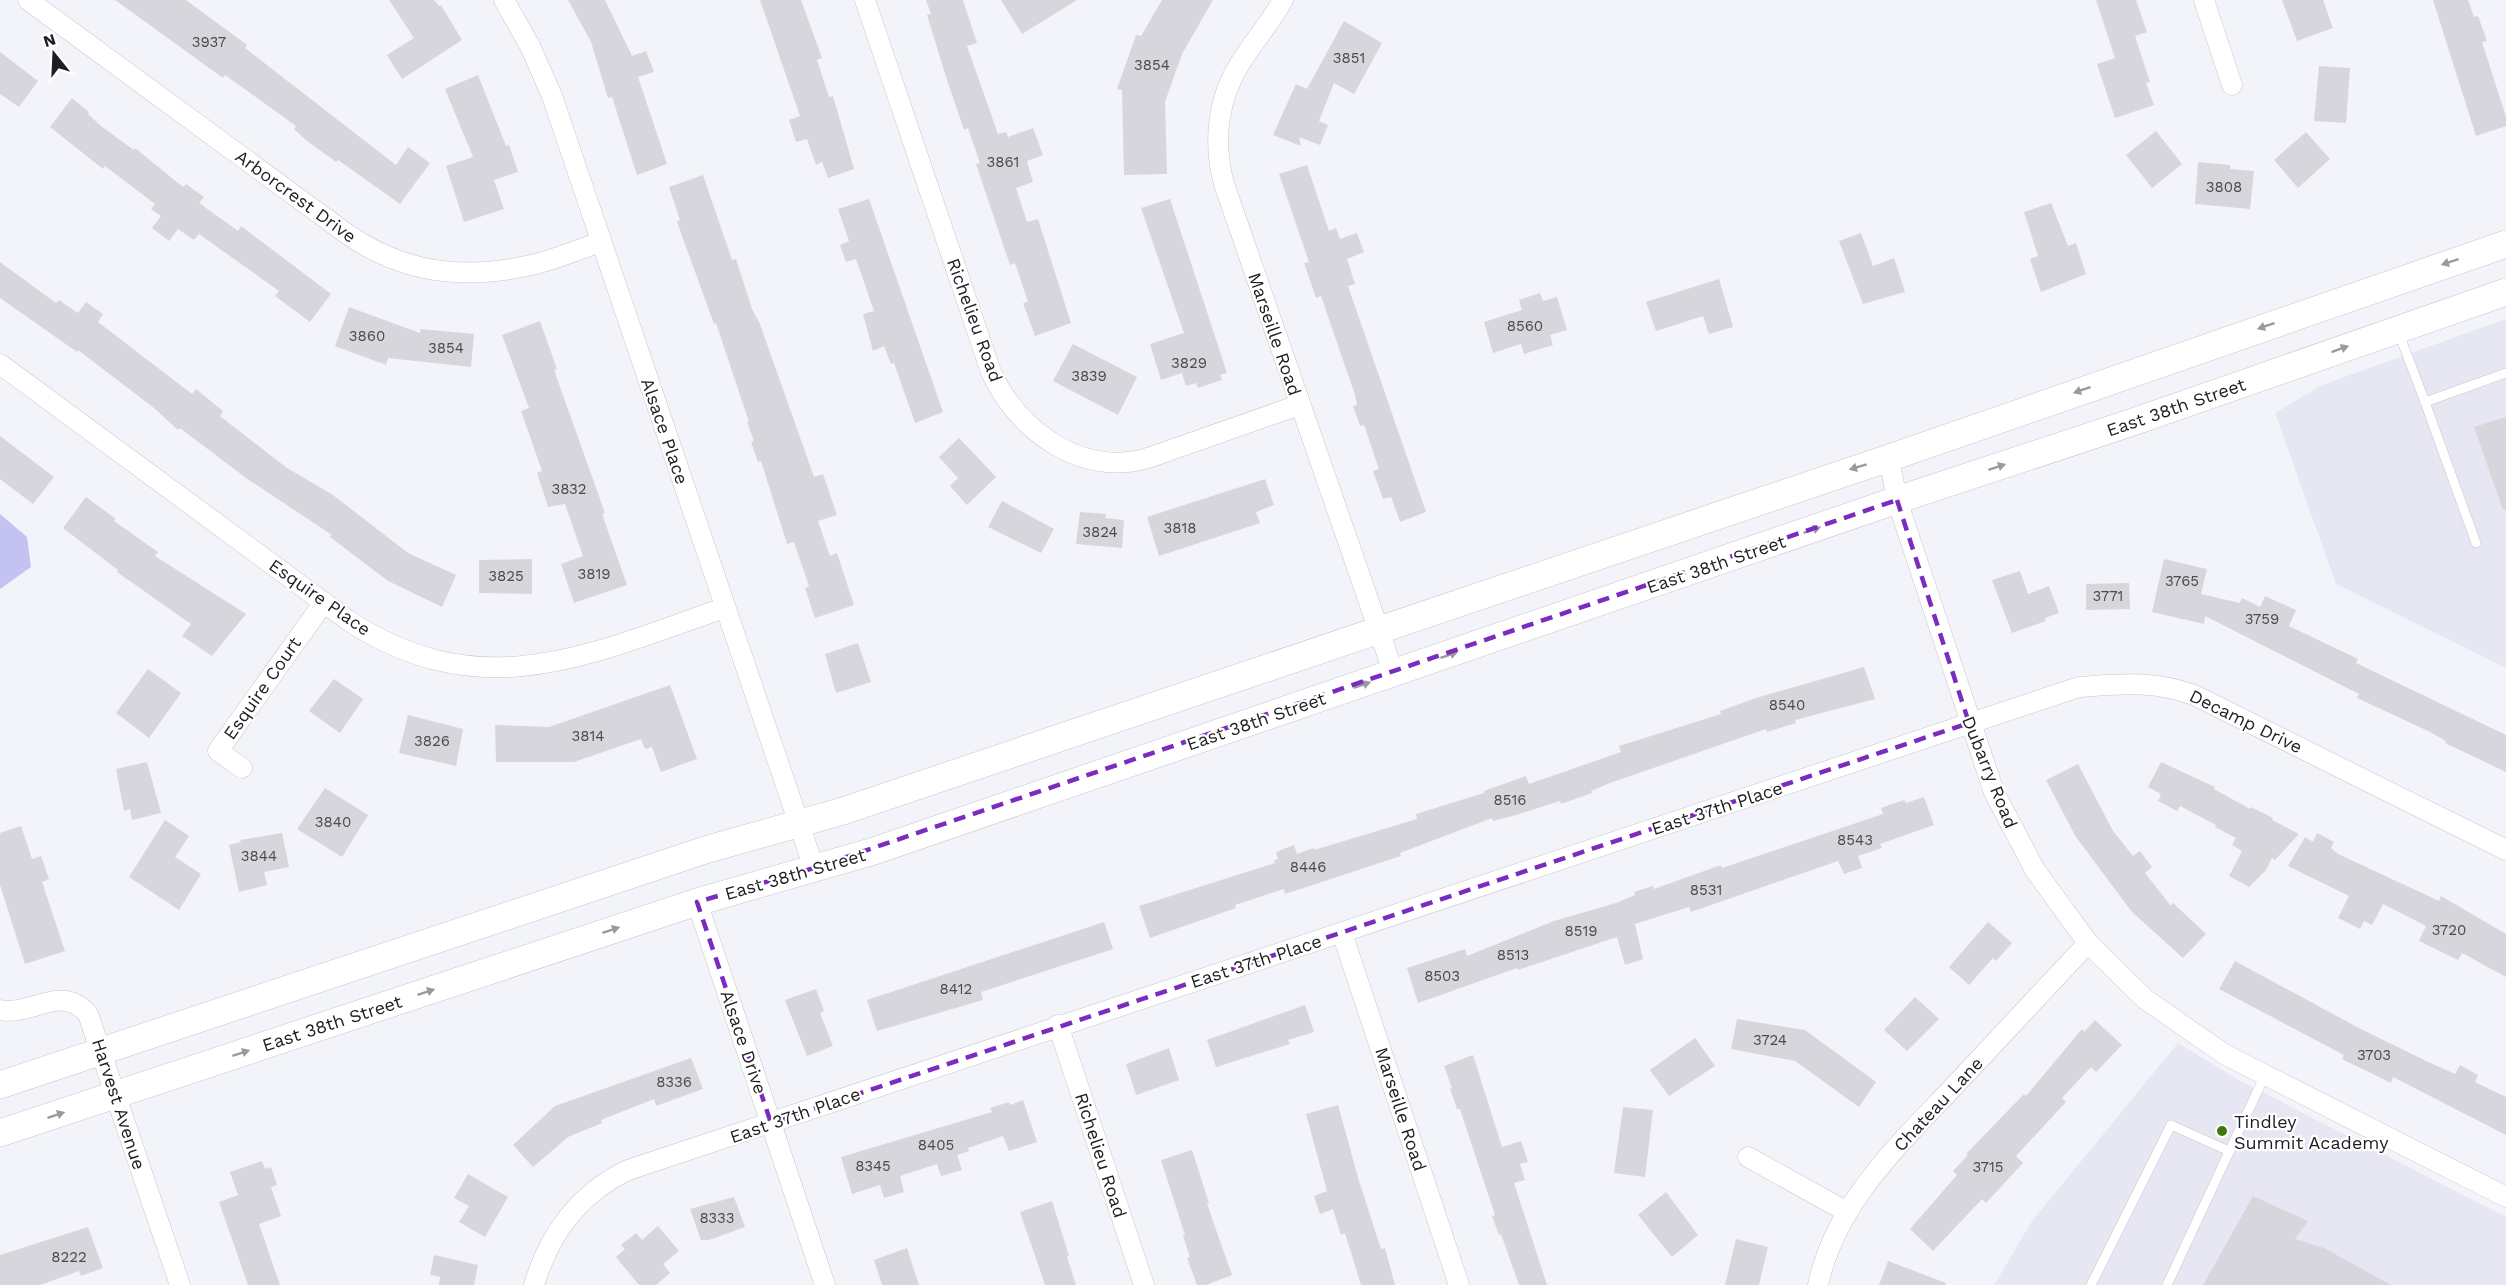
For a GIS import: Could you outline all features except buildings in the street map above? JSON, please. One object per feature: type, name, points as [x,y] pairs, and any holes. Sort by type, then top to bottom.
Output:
[{"type":"main road","points":[[0,1085],[694,854],[843,812],[1889,458],[2506,244]]},
{"type":"main road","name":"East 38th Street","points":[[0,1133],[697,902],[885,847],[1897,500],[2133,422],[2506,292]]},
{"type":"street","name":"Arborcrest Drive","points":[[28,0],[346,234],[387,258],[420,268],[455,274],[500,271],[532,265],[601,242]]},
{"type":"street","name":"Alsace Place","points":[[504,0],[530,46],[548,86],[814,868]]},
{"type":"street","name":"Richelieu Road","points":[[865,0],[991,372],[1004,397],[1027,426],[1053,444],[1084,457],[1107,462],[1130,462],[1151,457],[1299,405]]},
{"type":"street","name":"Marseille Road","points":[[1283,0],[1231,81],[1220,115],[1218,149],[1224,184],[1394,674]]},
{"type":"street","points":[[2204,0],[2232,84]]},
{"type":"street","name":"Esquire Place","points":[[0,364],[324,602],[370,633],[412,652],[458,664],[528,667],[574,658],[724,608]]},
{"type":"street","name":"Dubarry Road","points":[[1889,458],[1897,500],[1969,723],[1994,792],[2018,841],[2047,889],[2088,943],[2120,976],[2163,1012],[2224,1054],[2506,1197]]},
{"type":"street","name":"Esquire Court","points":[[242,768],[218,751],[324,602]]},
{"type":"street","name":"Decamp Drive","points":[[1969,723],[2079,687],[2111,683],[2160,685],[2194,695],[2506,850]]},
{"type":"street","name":"East 37th Place","points":[[534,1285],[548,1246],[560,1227],[582,1201],[618,1175],[1058,1025],[1342,933],[1969,723]]},
{"type":"street","name":"Alsace Drive","points":[[697,902],[825,1285]]},
{"type":"street","name":"Marseille Road","points":[[1342,933],[1459,1285]]},
{"type":"street","name":"Chateau Lane","points":[[1818,1285],[1832,1241],[1847,1212],[1873,1173],[2088,943]]},
{"type":"street","name":"Harvest Avenue","points":[[0,1010],[13,1012],[55,999],[70,1000],[88,1014],[180,1285]]},
{"type":"street","name":"Richelieu Road","points":[[1058,1025],[1144,1285]]},
{"type":"street","points":[[1748,1157],[1847,1212]]},
{"type":"lane","points":[[2397,329],[2476,543]]},
{"type":"lane","points":[[2425,402],[2506,373]]},
{"type":"lane","points":[[2167,1285],[2265,1075]]},
{"type":"lane","points":[[2091,1285],[2171,1125],[2229,1151]]},
{"type":"highlighted area","points":[[1897,500],[1969,723],[771,1123],[697,902],[814,868]]},
{"type":"shaded area","points":[[2506,319],[2506,668],[2336,584],[2275,413],[2322,385]]},
{"type":"shaded area","points":[[0,514],[27,537],[31,567],[0,589]]},
{"type":"shaded area","name":"Tindley Summit Academy","points":[[2178,1043],[2237,1079],[2506,1217],[2506,1285],[1994,1285],[2032,1221]]},
{"type":"place","name":"Tindley Summit Academy","points":[[2222,1131]]}]
